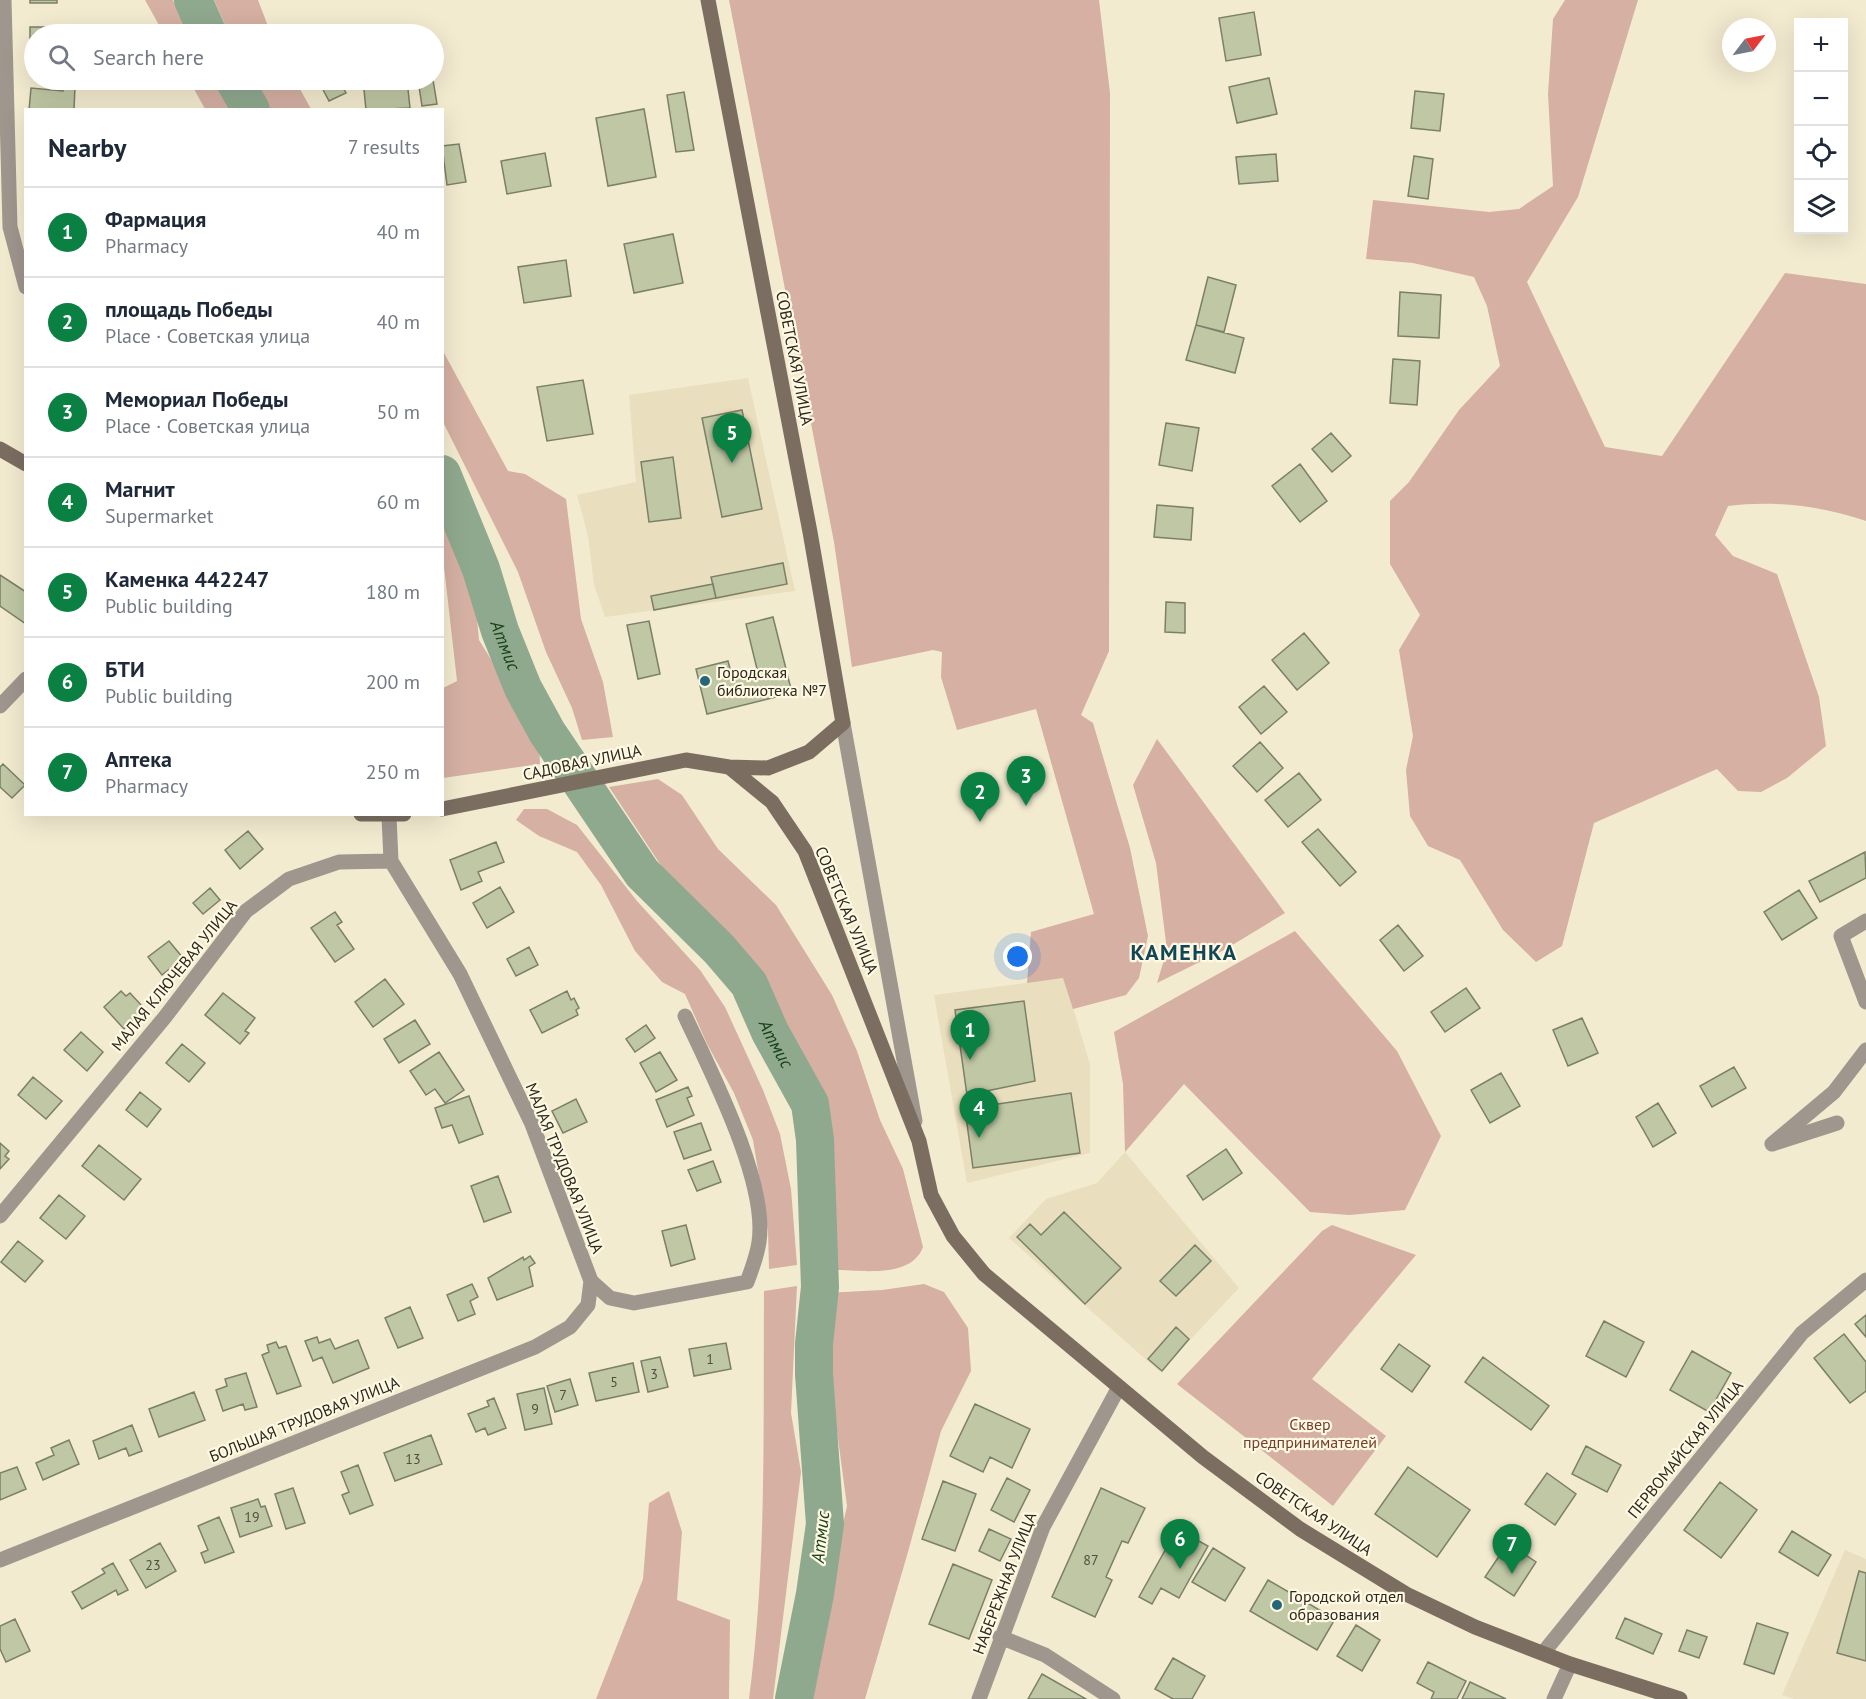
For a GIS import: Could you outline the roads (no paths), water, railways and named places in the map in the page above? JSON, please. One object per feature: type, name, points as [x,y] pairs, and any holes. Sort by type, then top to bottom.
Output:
[{"type":"main road","name":"СОВЕТСКАЯ УЛИЦА","points":[[708,0],[810,532],[843,723]]},
{"type":"main road","points":[[0,449],[24,463]]},
{"type":"main road","points":[[729,767],[768,768],[809,752],[843,723]]},
{"type":"main road","name":"САДОВАЯ УЛИЦА","points":[[444,809],[686,760],[729,767]]},
{"type":"main road","name":"СОВЕТСКАЯ УЛИЦА","points":[[729,767],[772,802],[805,851],[919,1141],[931,1195],[952,1236],[984,1274],[1203,1457],[1300,1529],[1406,1594],[1475,1627],[1570,1664],[1680,1699]]},
{"type":"street","points":[[4,0],[4,87],[10,227],[24,283]]},
{"type":"street","points":[[0,706],[24,681]]},
{"type":"street","name":"СОВЕТСКАЯ УЛИЦА","points":[[843,723],[919,1141]]},
{"type":"street","points":[[391,861],[396,816]]},
{"type":"street","name":"МАЛАЯ КЛЮЧЕВАЯ УЛИЦА","points":[[0,1216],[165,1017],[246,911],[289,879],[339,862],[391,861]]},
{"type":"street","name":"МАЛАЯ ТРУДОВАЯ УЛИЦА","points":[[391,861],[460,974],[532,1124],[591,1281],[610,1298],[634,1303],[747,1282],[759,1240],[757,1200],[734,1122],[685,1016]]},
{"type":"street","points":[[1866,921],[1841,936],[1866,1002]]},
{"type":"street","points":[[1837,1123],[1772,1144],[1834,1092],[1866,1050]]},
{"type":"street","name":"ПЕРВОМАЙСКАЯ УЛИЦА","points":[[1543,1653],[1802,1333],[1866,1280]]},
{"type":"street","name":"БОЛЬШАЯ ТРУДОВАЯ УЛИЦА","points":[[0,1560],[535,1347],[570,1328],[588,1305],[591,1281]]},
{"type":"street","name":"НАБЕРЕЖНАЯ УЛИЦА","points":[[979,1699],[1042,1527],[1119,1388]]},
{"type":"street","points":[[1000,1637],[1045,1655],[1113,1699]]},
{"type":"street","points":[[1554,1699],[1570,1664]]},
{"type":"waterway","name":"Атмис","points":[[193,0],[204,24]]},
{"type":"waterway","name":"Атмис","points":[[240,90],[250,108]]},
{"type":"waterway","name":"Атмис","points":[[444,479],[481,569],[500,631],[523,688],[547,732],[642,873],[719,949],[749,984],[770,1032],[810,1104],[815,1140],[820,1287],[814,1344],[814,1374],[825,1524],[815,1594],[794,1699]]},
{"type":"place","name":"Каменка 442247","points":[[732,463]]},
{"type":"place","name":"Городская библиотека №7","points":[[705,681]]},
{"type":"place","name":"Мемориал Победы","points":[[1026,806]]},
{"type":"place","name":"площадь Победы","points":[[980,822]]},
{"type":"place","name":"Фармация","points":[[970,1060]]},
{"type":"place","name":"Магнит","points":[[979,1138]]},
{"type":"place","name":"БТИ","points":[[1180,1569]]},
{"type":"place","name":"Аптека","points":[[1512,1574]]},
{"type":"place","name":"Городской отдел образования","points":[[1277,1605]]},
{"type":"district","name":"КАМЕНКА","points":[[1184,952]]},
{"type":"park label","name":"Сквер предпринимателей","points":[[1310,1433]]}]
